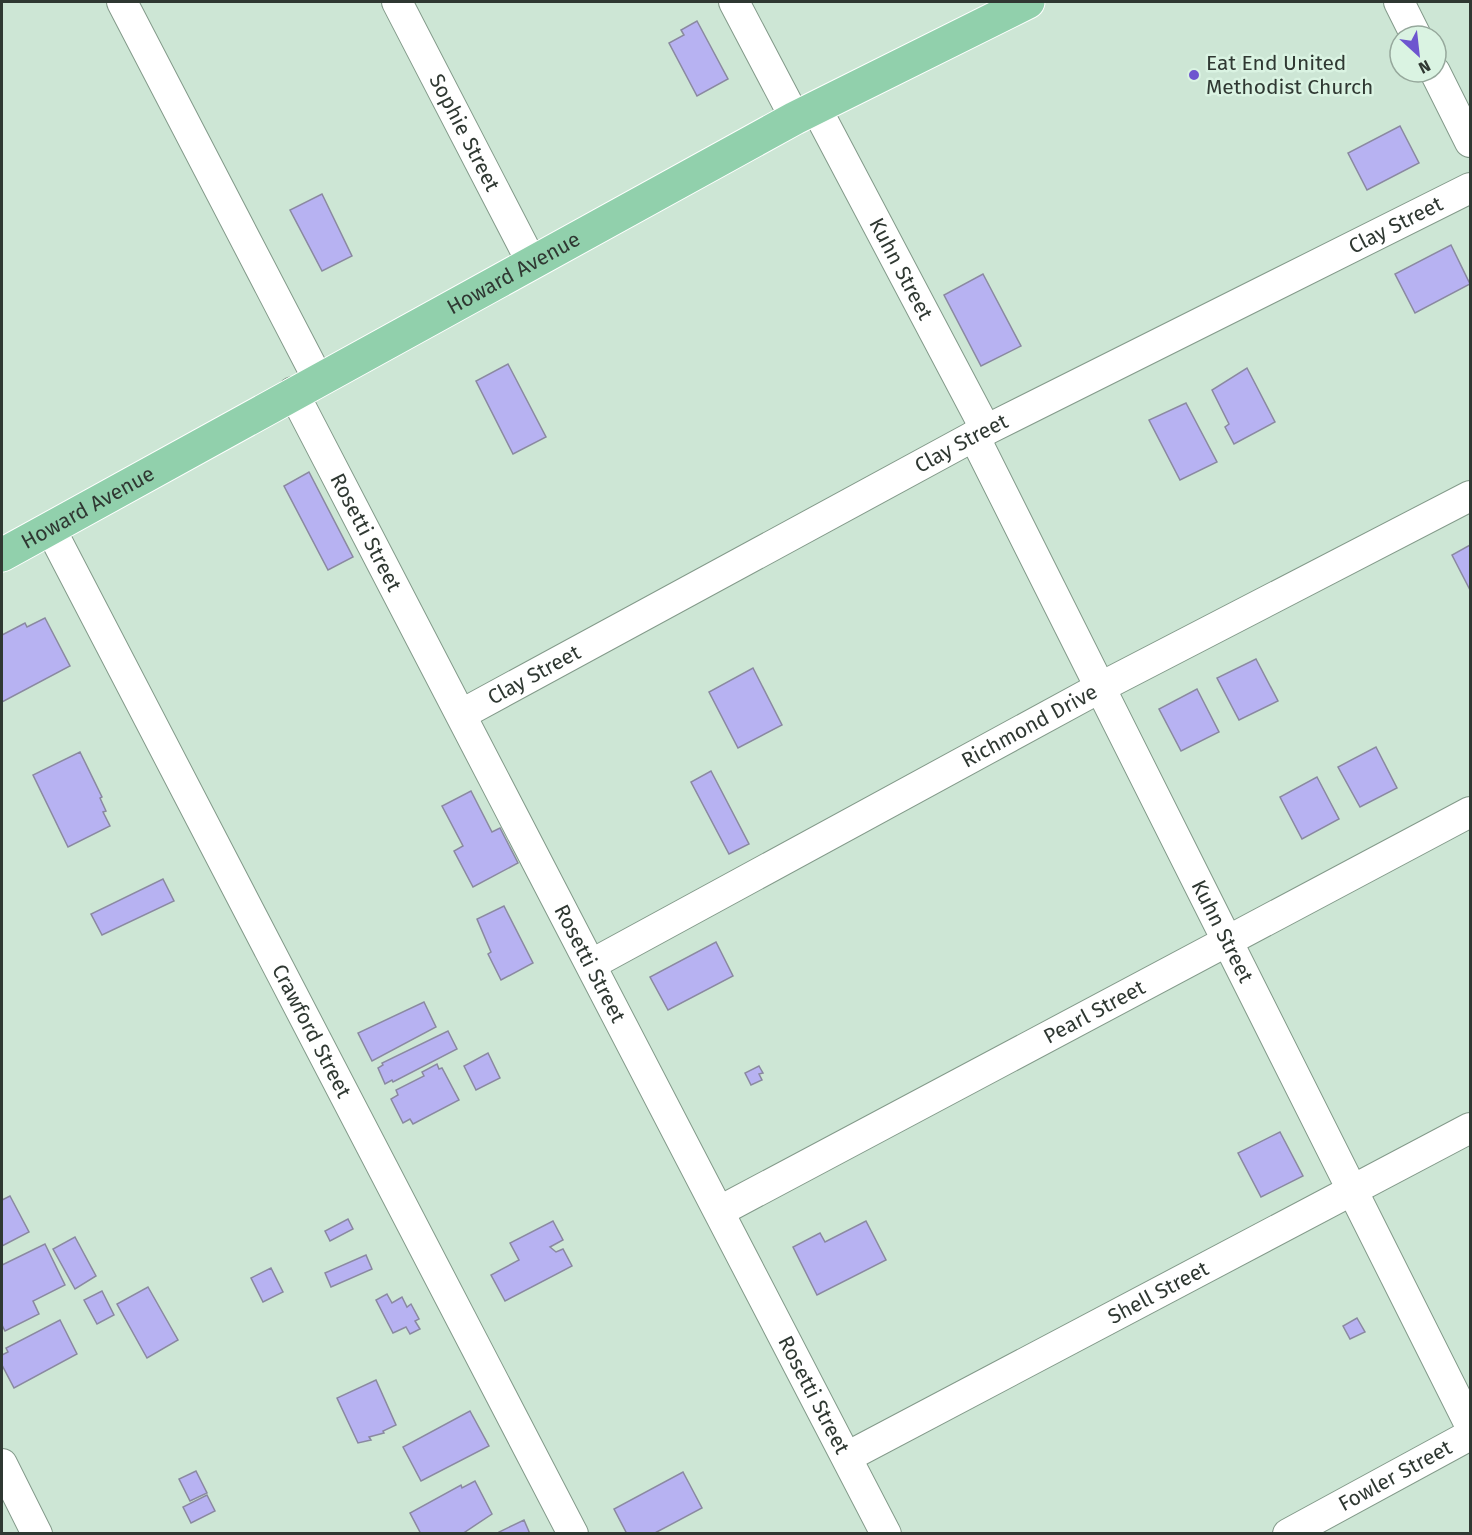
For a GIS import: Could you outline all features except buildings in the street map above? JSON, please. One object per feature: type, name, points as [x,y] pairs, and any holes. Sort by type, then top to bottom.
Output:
[{"type":"main road","name":"Howard Avenue","points":[[2,555],[305,386],[805,113],[1028,2]]},
{"type":"street","name":"Rosetti Street","points":[[122,2],[462,714],[886,1533]]},
{"type":"street","name":"Sophie Street","points":[[398,2],[532,263]]},
{"type":"street","name":"Kuhn Street","points":[[734,2],[805,113],[980,433],[1101,687],[1470,1425]]},
{"type":"street","points":[[1399,2],[1410,24]]},
{"type":"street","points":[[1441,84],[1470,142]]},
{"type":"street","name":"Clay Street","points":[[462,714],[980,433],[1470,188]]},
{"type":"street","name":"Richmond Drive","points":[[592,964],[1101,687],[1470,496]]},
{"type":"street","name":"Crawford Street","points":[[50,528],[573,1533]]},
{"type":"street","name":"Pearl Street","points":[[720,1211],[1470,812]]},
{"type":"street","name":"Shell Street","points":[[847,1457],[1353,1192],[1470,1128]]},
{"type":"street","name":"Fowler Street","points":[[1288,1533],[1470,1435]]},
{"type":"street","points":[[2,1464],[37,1533]]},
{"type":"place","name":"Eat End United Methodist Church","points":[[1194,75]]}]
